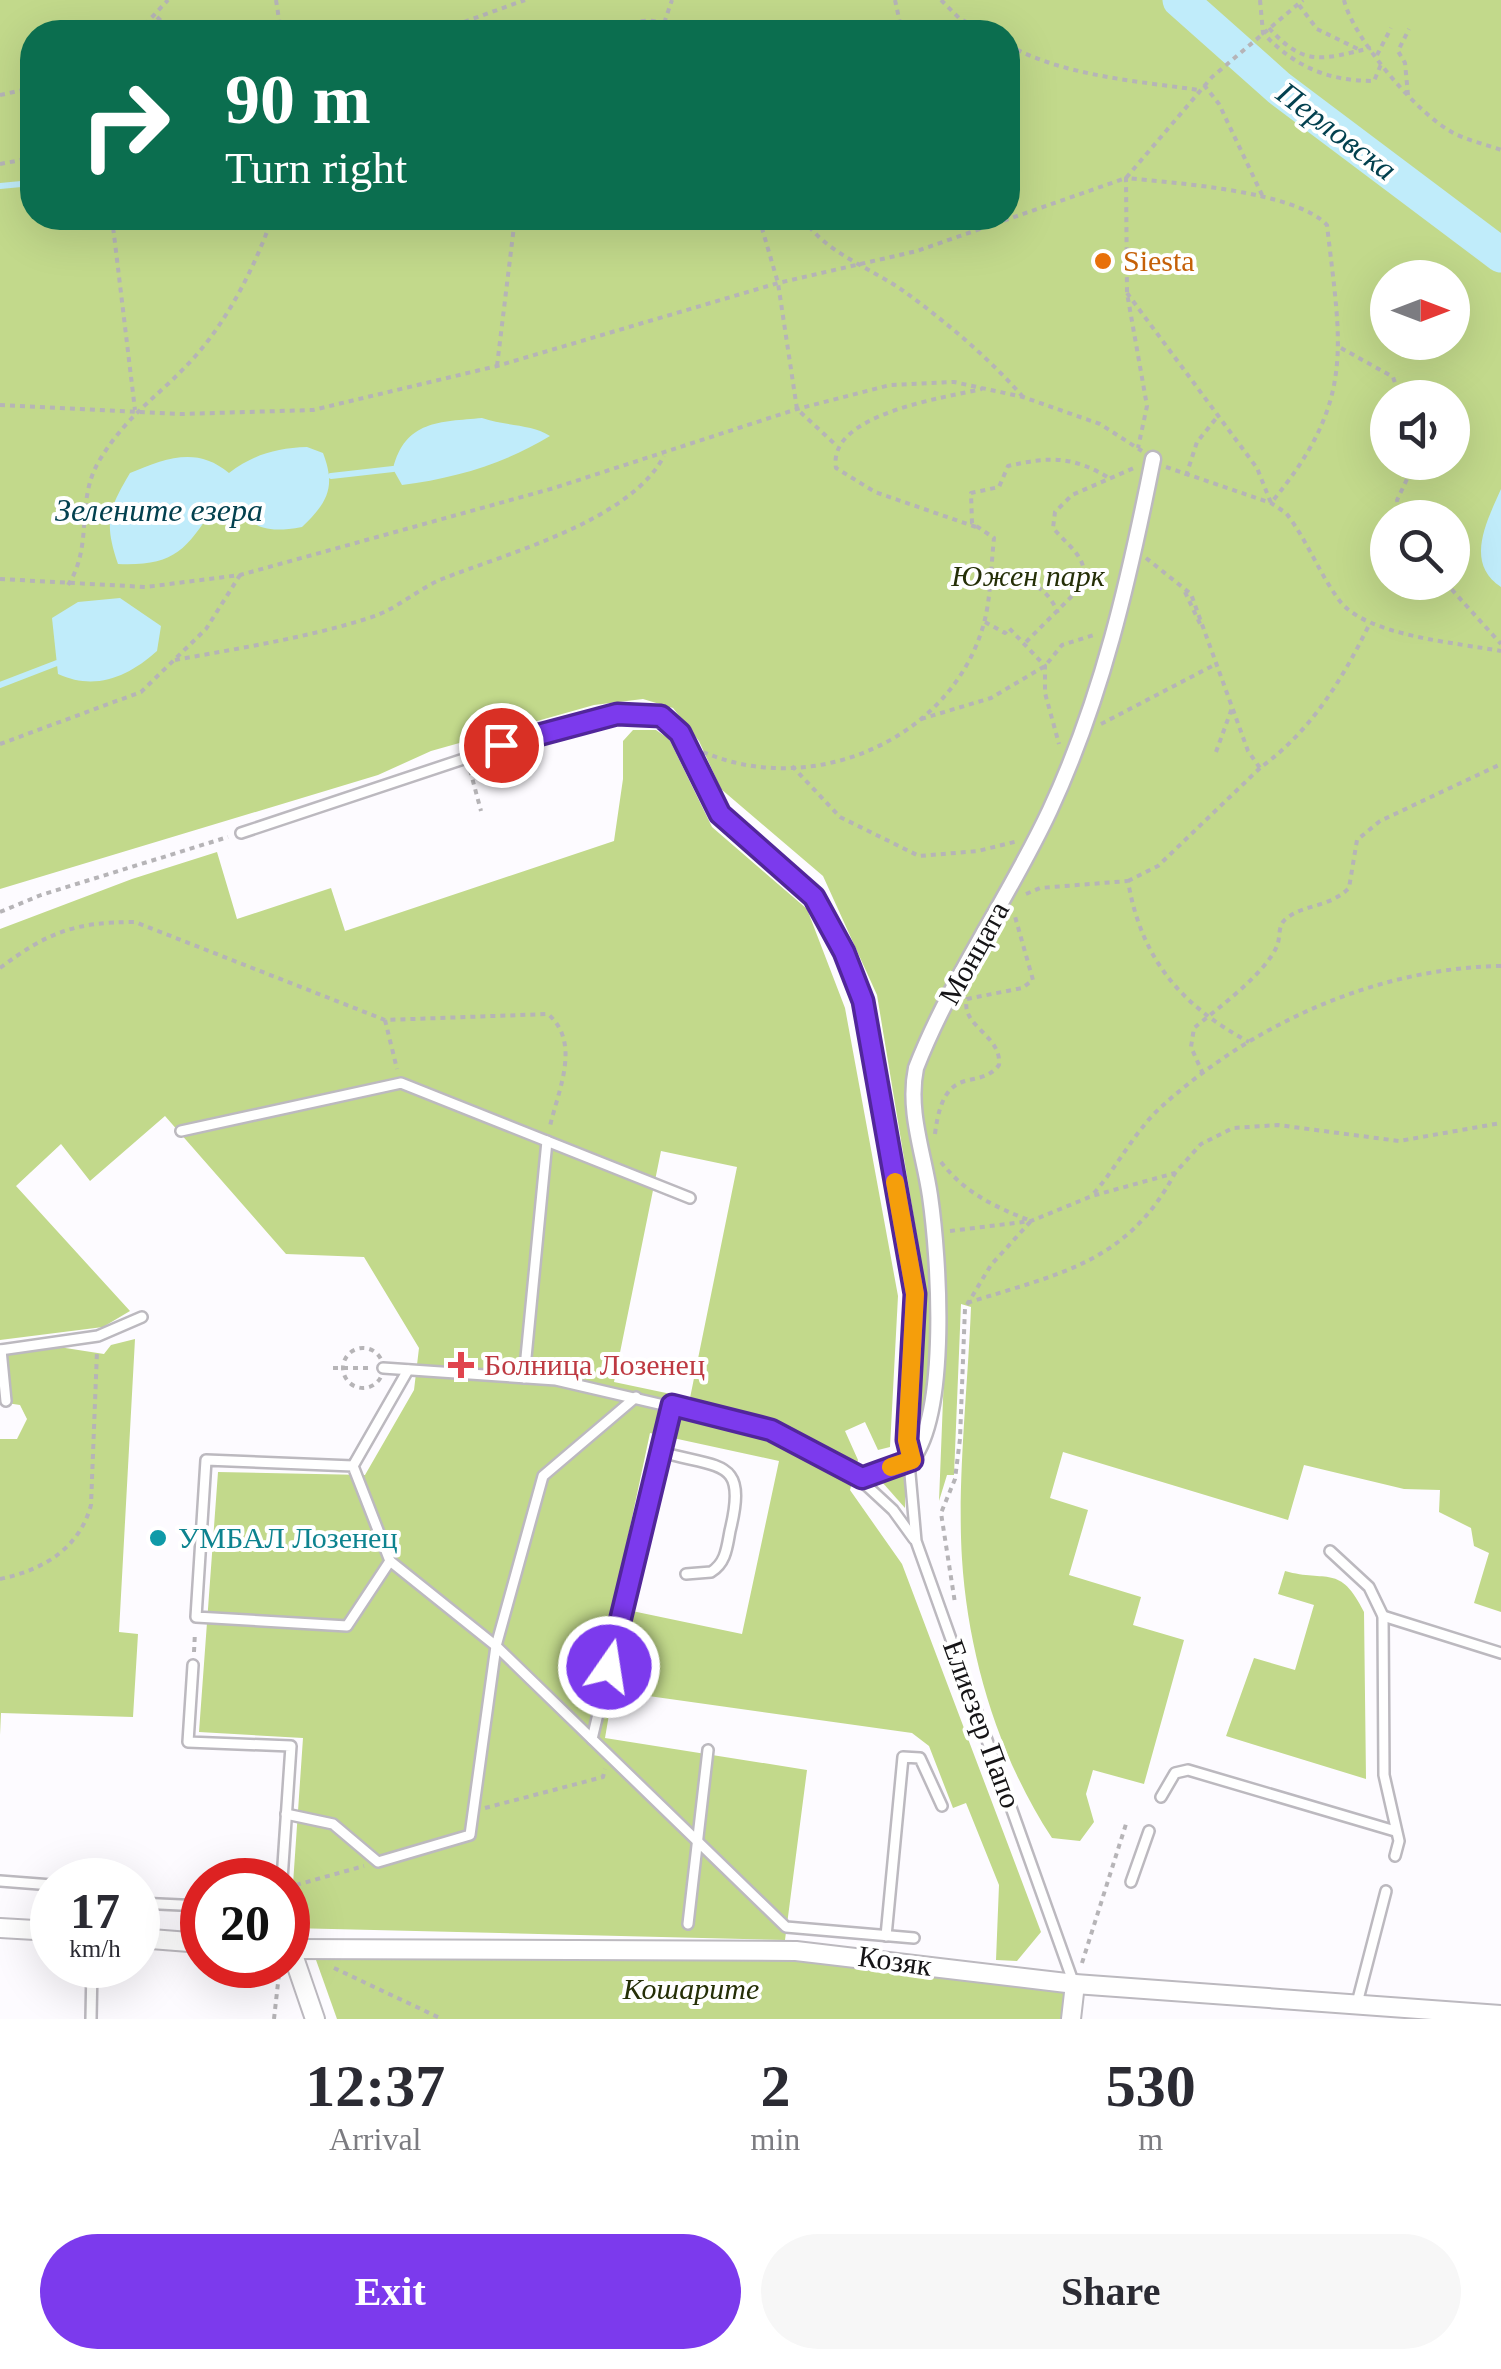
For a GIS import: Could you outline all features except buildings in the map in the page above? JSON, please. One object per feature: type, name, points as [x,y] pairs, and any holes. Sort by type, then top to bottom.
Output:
[{"type":"street","name":"Монцата","points":[[912,1460],[926,1438],[938,1321],[935,1233],[912,1084],[956,982],[1010,901],[1082,734],[1116,629],[1153,460]]},
{"type":"street","points":[[0,1928],[30,1930]]},
{"type":"street","name":"Козяк","points":[[310,1954],[796,1951],[1075,1984],[1501,2015]]},
{"type":"street","points":[[1071,2019],[1075,1984]]},
{"type":"street","points":[[302,1988],[315,2019]]},
{"type":"lane","points":[[241,834],[384,789],[467,756],[617,714],[661,716],[684,740]]},
{"type":"lane","name":"Елиезер Папо","points":[[684,740],[720,814],[814,897],[844,952],[863,1001],[915,1294],[907,1440],[912,1460],[916,1541],[1075,1984]]},
{"type":"lane","points":[[182,1130],[401,1083],[690,1198]]},
{"type":"lane","points":[[524,1378],[547,1141]]},
{"type":"lane","points":[[6,1400],[1,1350],[98,1336],[142,1317]]},
{"type":"lane","points":[[383,1368],[556,1380],[771,1430],[862,1478],[916,1541]]},
{"type":"lane","points":[[353,1466],[408,1370]]},
{"type":"lane","points":[[286,1814],[333,1824],[378,1862],[470,1836],[496,1646],[543,1476],[636,1397]]},
{"type":"lane","points":[[592,1739],[672,1405]]},
{"type":"lane","points":[[660,1452],[726,1470],[738,1483],[739,1496],[724,1560],[711,1572],[686,1574]]},
{"type":"lane","points":[[353,1466],[206,1460],[196,1617],[347,1626],[390,1560]]},
{"type":"lane","points":[[862,1478],[912,1460]]},
{"type":"lane","points":[[353,1466],[390,1560],[496,1646],[786,1927],[914,1938]]},
{"type":"lane","points":[[1330,1551],[1370,1587],[1383,1616],[1384,1775],[1396,1830],[1396,1856]]},
{"type":"lane","points":[[1383,1616],[1501,1653]]},
{"type":"lane","points":[[193,1665],[188,1742],[291,1746],[283,1858]]},
{"type":"lane","points":[[688,1924],[708,1750]]},
{"type":"lane","points":[[886,1936],[903,1757],[920,1758],[942,1806]]},
{"type":"lane","points":[[1161,1796],[1174,1774],[1188,1770],[1396,1830]]},
{"type":"lane","points":[[1131,1882],[1149,1831]]},
{"type":"lane","points":[[0,1881],[30,1884]]},
{"type":"lane","points":[[1357,2003],[1386,1891]]},
{"type":"lane","points":[[91,2019],[92,1988]]},
{"type":"path","points":[[153,20],[168,0]]},
{"type":"path","points":[[469,20],[525,0]]},
{"type":"path","points":[[940,0],[963,20]]},
{"type":"path","points":[[1260,0],[1262,34],[1298,64],[1334,80],[1374,81],[1382,62]]},
{"type":"path","points":[[1344,0],[1348,17],[1408,95],[1450,131],[1501,150]]},
{"type":"path","points":[[1138,448],[1147,406],[1127,294],[1126,178],[1212,77],[1301,2],[1317,29],[1362,50]]},
{"type":"path","points":[[157,17],[160,20]]},
{"type":"path","points":[[1269,28],[1301,57],[1325,60],[1371,48]]},
{"type":"path","points":[[1377,56],[1391,28]]},
{"type":"path","points":[[1408,95],[1405,62],[1398,51],[1409,29]]},
{"type":"path","points":[[1020,49],[1104,76],[1202,88],[1219,104],[1264,199]]},
{"type":"path","points":[[1020,215],[1126,178],[1264,199],[1314,211],[1327,225],[1340,348],[1333,403],[1299,470],[1272,503]]},
{"type":"path","points":[[113,230],[135,410]]},
{"type":"path","points":[[68,585],[83,554],[83,500],[89,479],[135,410],[200,352],[251,267],[267,230]]},
{"type":"path","points":[[496,366],[513,230]]},
{"type":"path","points":[[762,230],[778,283],[797,409],[838,446]]},
{"type":"path","points":[[816,230],[828,243],[862,263],[954,331],[1022,397]]},
{"type":"path","points":[[0,405],[257,415],[314,410],[496,366],[778,283],[917,251],[977,230]]},
{"type":"path","points":[[1127,294],[1258,468],[1272,503],[1296,526],[1341,603],[1371,622],[1501,647]]},
{"type":"path","points":[[1340,348],[1394,380]]},
{"type":"path","points":[[0,579],[146,586],[240,575],[665,454],[797,409],[890,385],[939,382],[1022,397],[1100,424],[1153,460],[1186,476],[1272,503]]},
{"type":"path","points":[[684,740],[736,763],[826,766],[856,758],[896,739],[960,676],[984,622],[994,538],[989,531],[876,492],[844,475],[836,468],[838,446],[868,420],[987,388]]},
{"type":"path","points":[[1186,476],[1197,442],[1218,416]]},
{"type":"path","points":[[176,660],[374,617],[439,580],[530,548],[614,504],[645,483],[665,454]]},
{"type":"path","points":[[976,527],[970,515],[969,496],[1000,487],[1008,466],[1062,456],[1111,479]]},
{"type":"path","points":[[1026,642],[1058,613],[1082,586],[1086,575],[1080,556],[1054,528],[1055,512],[1072,495],[1153,460]]},
{"type":"path","points":[[1134,550],[1191,594],[1248,751],[1260,768]]},
{"type":"path","points":[[990,574],[1010,575],[1040,587],[1058,613]]},
{"type":"path","points":[[0,744],[130,698],[206,629],[240,575]]},
{"type":"path","points":[[1461,600],[1501,647]]},
{"type":"path","points":[[984,622],[1005,634],[1009,628],[1045,666],[1045,693],[1067,767]]},
{"type":"path","points":[[917,1130],[934,1144],[939,1113],[952,1087],[963,1078],[990,1074],[999,1065],[995,1044],[965,1007],[972,996],[1022,988],[1033,980],[1033,968],[1010,901],[1040,888],[1128,881],[1158,866],[1260,768],[1290,746],[1341,683],[1371,622]]},
{"type":"path","points":[[920,719],[990,698],[1045,666],[1062,645],[1116,629]]},
{"type":"path","points":[[1082,734],[1216,664]]},
{"type":"path","points":[[1216,752],[1232,708]]},
{"type":"path","points":[[467,756],[481,812]]},
{"type":"path","points":[[1203,1075],[1192,1047],[1194,1028],[1276,948],[1282,922],[1290,914],[1320,908],[1349,888],[1358,840],[1380,821],[1501,764]]},
{"type":"path","points":[[792,766],[840,816],[919,856],[978,851],[1003,842],[1033,843]]},
{"type":"path","points":[[0,912],[129,865],[241,834]]},
{"type":"path","points":[[1128,881],[1141,936],[1187,1000],[1248,1042]]},
{"type":"path","points":[[0,968],[42,936],[91,922],[135,922],[386,1020],[548,1014],[563,1028],[568,1046],[547,1141]]},
{"type":"path","points":[[1092,1196],[1158,1110],[1248,1042],[1316,1006],[1412,975],[1501,966]]},
{"type":"path","points":[[386,1020],[401,1083]]},
{"type":"path","points":[[967,1304],[1118,1246],[1159,1202],[1174,1173],[1201,1144],[1233,1128],[1278,1125],[1367,1141],[1399,1141],[1501,1123]]},
{"type":"path","points":[[942,1162],[957,1183],[1031,1221]]},
{"type":"path","points":[[935,1233],[1031,1221],[1092,1196],[1174,1173]]},
{"type":"path","points":[[959,1620],[941,1513],[955,1479],[958,1455],[967,1304],[991,1265],[1031,1221]]},
{"type":"path","points":[[0,1579],[57,1558],[85,1528],[91,1505],[98,1336]]},
{"type":"path","points":[[360,1349],[348,1356],[344,1368],[347,1380],[363,1388]]},
{"type":"path","points":[[333,1368],[360,1368]]},
{"type":"path","points":[[193,1665],[196,1617]]},
{"type":"path","points":[[474,1811],[604,1777],[607,1754]]},
{"type":"path","points":[[1075,1952],[1080,1967],[1126,1824]]},
{"type":"path","points":[[310,1882],[378,1862]]},
{"type":"path","points":[[334,1968],[442,2019]]},
{"type":"path","points":[[274,2019],[280,1988]]},
{"type":"green space","name":"Южен парк","points":[[0,0],[1501,0],[1501,1612],[1474,1603],[1489,1553],[1474,1546],[1471,1528],[1439,1512],[1440,1490],[1404,1489],[1304,1465],[1288,1520],[1063,1452],[1050,1498],[1088,1510],[1069,1575],[1141,1597],[1133,1625],[1184,1640],[1144,1784],[1093,1770],[1086,1794],[1094,1822],[1080,1841],[1052,1838],[1016,1774],[989,1705],[965,1595],[962,1466],[971,1307],[961,1304],[954,1475],[947,1475],[939,1501],[947,1299],[935,1293],[923,1431],[917,1438],[926,1291],[877,995],[823,876],[721,789],[699,741],[673,708],[643,699],[594,705],[431,751],[378,775],[0,889]]},
{"type":"green space","name":"Болница Лозенец","points":[[633,730],[656,730],[669,739],[712,827],[807,909],[845,1008],[898,1296],[890,1447],[878,1450],[865,1422],[845,1431],[858,1460],[850,1490],[902,1564],[1041,1932],[1017,1961],[996,1960],[999,1885],[966,1803],[953,1808],[929,1746],[912,1733],[613,1691],[605,1738],[807,1770],[785,1940],[310,1928],[310,1858],[295,1858],[303,1738],[199,1732],[218,1472],[365,1475],[414,1390],[419,1348],[364,1257],[286,1254],[165,1116],[90,1181],[61,1144],[16,1186],[130,1311],[103,1327],[0,1340],[0,929],[217,852],[237,919],[331,888],[345,931],[614,841],[623,779],[623,741]],"holes":[[[661,1151],[737,1167],[690,1398],[614,1382]],[[650,1433],[779,1461],[742,1634],[613,1607]]]},
{"type":"green space","points":[[135,1339],[119,1632],[138,1634],[133,1717],[1,1713],[0,1735],[0,1439],[17,1439],[27,1419],[20,1405],[0,1402],[0,1356],[59,1347],[104,1354],[111,1345]]},
{"type":"green space","points":[[905,1471],[905,1508],[882,1482]]},
{"type":"green space","points":[[1285,1571],[1340,1581],[1364,1612],[1366,1779],[1226,1736],[1254,1658],[1295,1670],[1314,1605],[1278,1594]]},
{"type":"green space","name":"Кошарите","points":[[794,1958],[1066,1991],[1065,2019],[337,2019],[316,1960]]},
{"type":"water","points":[[482,418],[550,436],[479,468],[402,485],[393,469],[406,441],[415,432],[439,423]]},
{"type":"water","name":"Зелените езера","points":[[307,447],[323,453],[329,485],[318,510],[302,527],[270,529],[215,505],[177,552],[153,562],[118,564],[110,517],[130,473],[169,459],[193,457],[229,473],[266,453]]},
{"type":"water","points":[[1501,489],[1501,587],[1483,566],[1481,554],[1485,528]]},
{"type":"water","points":[[120,598],[161,626],[157,651],[110,679],[85,681],[58,674],[52,618],[78,602]]},
{"type":"waterway","name":"Перловска","points":[[1180,0],[1279,88],[1501,255]]},
{"type":"waterway","points":[[0,186],[20,184]]},
{"type":"waterway","points":[[331,476],[393,469]]},
{"type":"waterway","points":[[0,685],[57,663]]},
{"type":"slow traffic","points":[[891,1467],[912,1460],[907,1440],[915,1294],[895,1182]]},
{"type":"place","name":"Siesta","points":[[1103,261]]},
{"type":"place","name":"Болница Лозенец","points":[[461,1365]]},
{"type":"place","name":"УМБАЛ Лозенец","points":[[158,1538]]},
{"type":"route","points":[[501,745],[617,714],[643,712],[661,716],[680,733],[720,814],[814,897],[844,952],[863,1001],[915,1294],[907,1440],[912,1460],[862,1478],[771,1430],[672,1405],[609,1667]]}]
